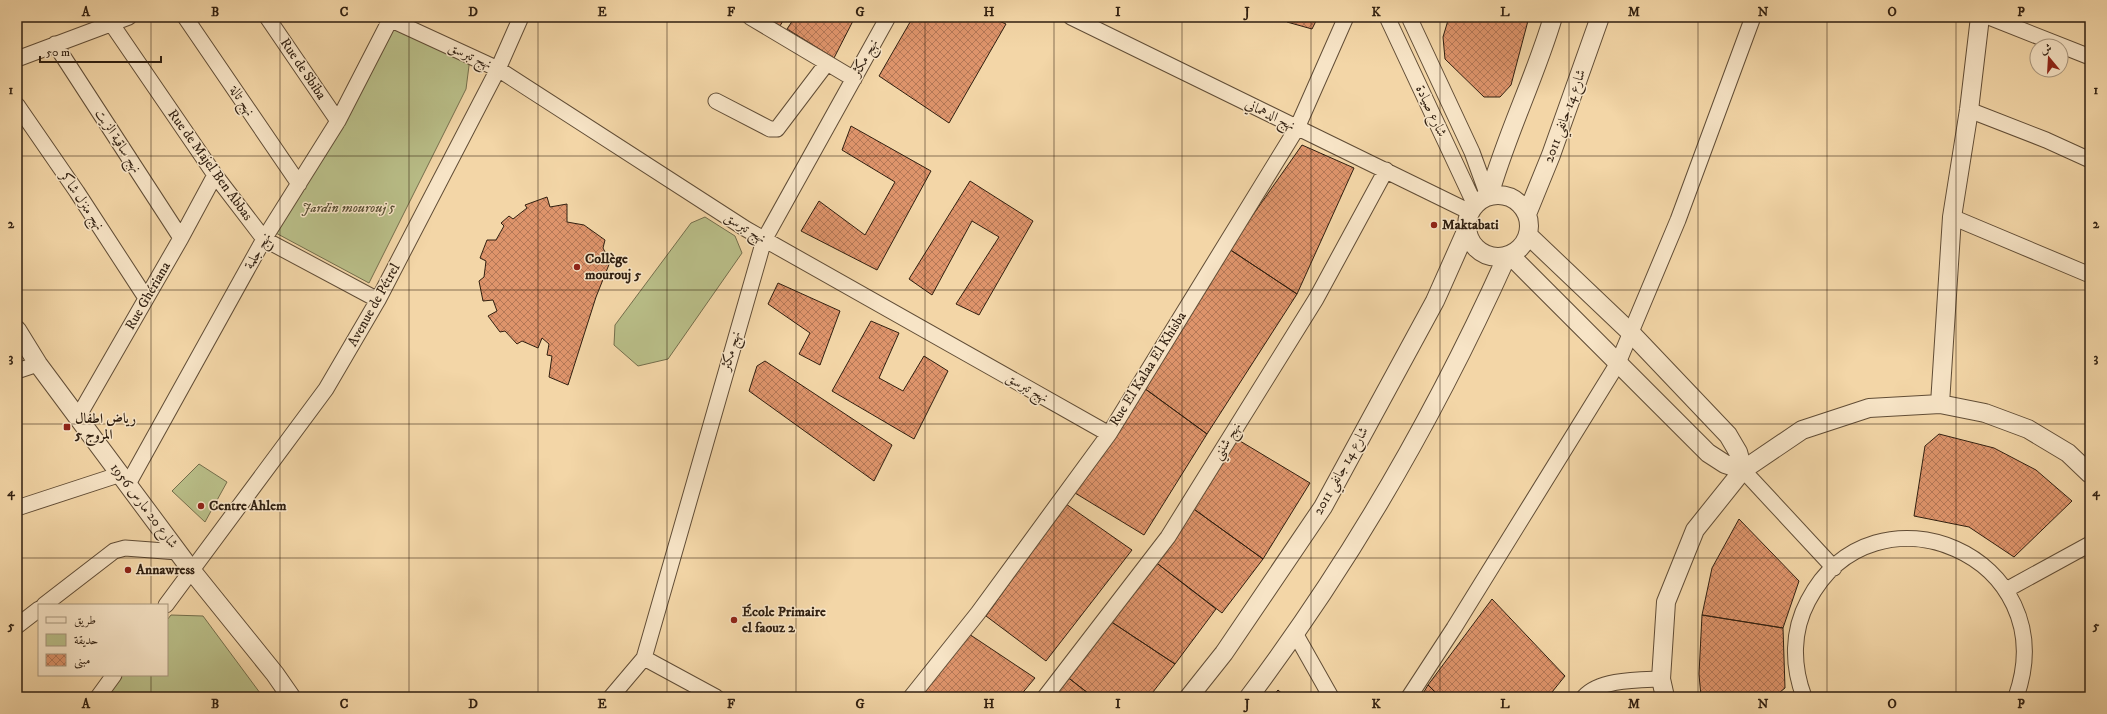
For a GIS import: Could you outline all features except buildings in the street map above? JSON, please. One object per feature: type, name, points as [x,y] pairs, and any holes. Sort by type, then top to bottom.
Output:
[{"type":"street","points":[[17,59],[130,17]]},
{"type":"street","name":"نهج تالة","points":[[185,17],[299,184]]},
{"type":"street","name":"Rue de Sbiba","points":[[267,17],[338,121]]},
{"type":"street","name":"Avenue de Pétrel","points":[[167,604],[321,395],[378,300],[498,69],[521,17]]},
{"type":"street","points":[[750,17],[854,79]]},
{"type":"street","name":"نهج مكثر","points":[[611,697],[644,658],[764,240],[888,17]]},
{"type":"street","name":"نهج الدهماني","points":[[1071,17],[1386,170],[1478,208]]},
{"type":"street","name":"Rue El Kalaa El Khisba","points":[[911,697],[978,613],[1109,434],[1297,128],[1346,17]]},
{"type":"street","name":"شارع صيادة","points":[[1387,17],[1478,208]]},
{"type":"street","name":"شارع صيادة","points":[[1409,17],[1472,152],[1478,208]]},
{"type":"street","name":"شارع 14 جانفي 2011","points":[[1189,697],[1224,653],[1323,507],[1435,301],[1498,164],[1547,39],[1553,17]]},
{"type":"street","name":"شارع 14 جانفي 2011","points":[[1527,214],[1551,155],[1600,17]]},
{"type":"street","points":[[1409,697],[1454,628],[1618,363],[1678,220],[1754,17]]},
{"type":"street","points":[[1940,404],[1952,218],[1980,17]]},
{"type":"street","points":[[1989,17],[2090,57]]},
{"type":"street","name":"نهج جلمة","points":[[124,479],[264,239],[338,121],[387,18]]},
{"type":"street","name":"نهج تبرسق","points":[[387,18],[498,69],[764,240],[1109,434]]},
{"type":"street","name":"Rue de Majel Ben Abbas","points":[[111,23],[215,174],[264,239],[378,300]]},
{"type":"street","name":"نهج ساقية الزيت","points":[[55,44],[181,238]]},
{"type":"street","points":[[716,101],[770,129],[777,129],[827,63]]},
{"type":"street","name":"نهج منزل شاكر","points":[[17,105],[77,192],[146,298]]},
{"type":"street","points":[[1968,110],[2046,140],[2090,160]]},
{"type":"street","name":"نهج شنني","points":[[1044,697],[1168,537],[1316,298],[1386,170]]},
{"type":"street","name":"Rue Ghériana","points":[[78,417],[181,238],[215,174]]},
{"type":"street","points":[[1500,195],[1511,198],[1521,204],[1527,214],[1529,224],[1528,235],[1521,247],[1508,255],[1494,257],[1483,253],[1470,241],[1478,208],[1500,195]]},
{"type":"street","points":[[1952,218],[2090,275]]},
{"type":"street","points":[[1528,235],[1630,332],[1728,435],[1738,452],[1743,470],[1834,568]]},
{"type":"street","points":[[1508,255],[1708,453],[1725,464],[1743,470]]},
{"type":"street","points":[[1249,697],[1296,635],[1351,551],[1420,432],[1477,322],[1508,255]]},
{"type":"street","name":"شارع 20 مارس 1956","points":[[17,330],[38,364],[192,571],[275,674],[291,697]]},
{"type":"street","points":[[17,371],[38,364]]},
{"type":"street","points":[[1665,697],[1661,679],[1666,602],[1695,530],[1743,470],[1802,430],[1869,408],[1940,404],[1985,413],[2028,429],[2068,454],[2090,474]]},
{"type":"street","points":[[17,508],[124,479]]},
{"type":"street","points":[[1804,697],[1796,671],[1795,654],[1799,622],[1813,592],[1834,568],[1847,557],[1877,544],[1898,540],[1925,540],[1957,548],[1971,556],[1992,573],[2006,590],[2020,620],[2024,636],[2024,668],[2016,697]]},
{"type":"street","points":[[2006,590],[2090,544]]},
{"type":"street","points":[[45,604],[114,551],[125,548],[178,552]]},
{"type":"street","points":[[17,626],[38,610]]},
{"type":"street","points":[[1296,635],[1331,697]]},
{"type":"street","points":[[644,658],[716,697]]},
{"type":"street","points":[[98,697],[113,676]]},
{"type":"street","points":[[1584,697],[1590,690],[1619,682],[1661,679]]},
{"type":"green space","name":"Jardin mourouj 5","points":[[395,24],[470,58],[466,89],[369,283],[274,232]]},
{"type":"green space","points":[[705,217],[735,236],[742,253],[668,359],[638,366],[614,345],[615,325],[691,223]]},
{"type":"green space","name":"Centre Ahlem","points":[[199,464],[227,482],[205,522],[172,491]]},
{"type":"green space","points":[[171,615],[203,616],[263,697],[104,697],[121,676],[168,676],[168,619]]},
{"type":"place","name":"Maktabati","points":[[1434,225]]},
{"type":"place","name":"Collège mourouj 5","points":[[577,267]]},
{"type":"place","name":"رياض اطفال المروج 5","points":[[67,427]]},
{"type":"place","name":"Centre Ahlem","points":[[201,506]]},
{"type":"place","name":"Annawress","points":[[128,570]]},
{"type":"place","name":"École Primaire el faouz 2","points":[[734,620]]}]
